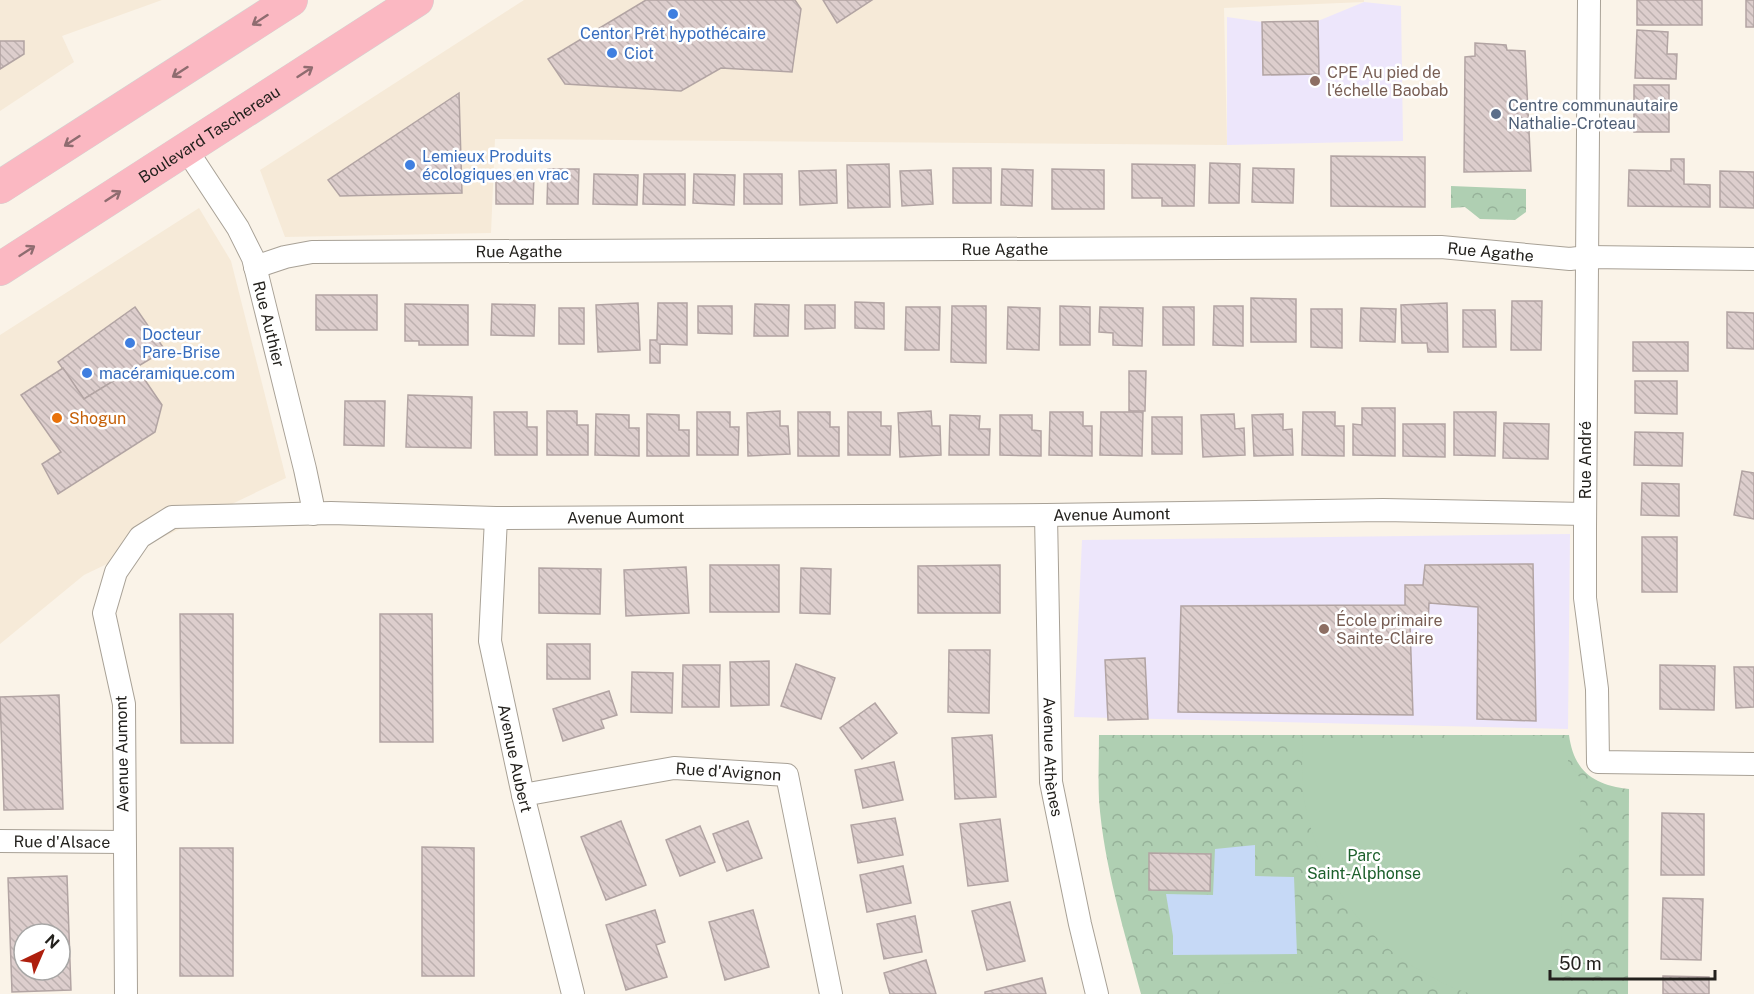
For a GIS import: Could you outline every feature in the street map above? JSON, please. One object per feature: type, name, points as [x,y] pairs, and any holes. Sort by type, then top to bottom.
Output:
[{"type":"main road","points":[[0,187],[291,0]]},
{"type":"main road","name":"Boulevard Taschereau","points":[[0,269],[417,0]]},
{"type":"street","name":"Rue André","points":[[1589,0],[1585,514],[1586,598],[1597,689],[1598,762],[1754,764]]},
{"type":"street","name":"Rue Authier","points":[[186,150],[250,250],[305,469],[313,514]]},
{"type":"street","name":"Rue Agathe","points":[[255,267],[299,254],[323,252],[1441,247],[1570,259],[1587,257],[1754,259]]},
{"type":"street","name":"Avenue Aumont","points":[[126,994],[124,704],[104,613],[116,572],[140,537],[172,517],[331,513],[496,518],[1046,515],[1383,510],[1585,514]]},
{"type":"street","name":"Avenue Athènes","points":[[1046,515],[1051,782],[1097,994]]},
{"type":"street","name":"Avenue Aubert","points":[[496,518],[490,641],[523,795],[573,994]]},
{"type":"street","name":"Rue d'Avignon","points":[[523,795],[674,768],[787,775],[831,994]]},
{"type":"street","name":"Rue d'Alsace","points":[[0,841],[124,842]]},
{"type":"shaded area","points":[[0,0],[162,0],[62,36],[74,62],[0,111]]},
{"type":"shaded area","points":[[524,0],[1364,0],[1364,2],[1224,8],[1227,145],[495,139],[491,233],[285,237],[260,170]]},
{"type":"shaded area","name":"CPE Au pied de l'échelle Baobab","points":[[1364,2],[1401,6],[1403,141],[1227,145],[1227,17],[1262,22],[1318,21]]},
{"type":"shaded area","points":[[199,208],[231,261],[286,478],[84,575],[0,644],[0,335]]},
{"type":"shaded area","name":"École primaire Sainte-Claire","points":[[1570,534],[1568,729],[1074,717],[1082,540]]},
{"type":"green space","points":[[1451,186],[1526,189],[1526,212],[1515,220],[1480,219],[1465,207],[1451,208]]},
{"type":"green space","name":"Parc Saint-Alphonse","points":[[1099,735],[1569,735],[1576,758],[1588,774],[1606,784],[1629,789],[1628,994],[1141,994],[1105,849],[1099,800]]},
{"type":"green space","points":[[1450,735],[1550,736],[1568,757],[1568,763],[1581,779],[1579,864],[1562,864],[1561,994],[1474,994],[1441,982],[1423,972],[1380,941],[1362,922],[1346,902],[1321,855],[1305,805],[1302,740],[1449,740]]},
{"type":"green space","points":[[1254,981],[1298,984],[1342,994],[1220,994],[1219,984]]},
{"type":"water","points":[[1255,845],[1255,876],[1294,877],[1297,954],[1173,955],[1173,936],[1166,894],[1213,895],[1215,849]]},
{"type":"building","points":[[646,0],[795,0],[801,9],[792,72],[721,68],[681,91],[565,84],[548,59]]},
{"type":"building","points":[[823,0],[872,0],[837,23]]},
{"type":"building","points":[[1637,0],[1702,0],[1702,25],[1637,25]]},
{"type":"building","points":[[1746,0],[1754,0],[1754,27],[1746,27]]},
{"type":"building","name":"CPE Au pied de l'échelle Baobab","points":[[1318,21],[1319,74],[1263,75],[1262,22]]},
{"type":"building","points":[[1637,30],[1668,32],[1667,54],[1677,54],[1676,79],[1635,78]]},
{"type":"building","points":[[0,41],[24,41],[24,54],[0,69]]},
{"type":"building","name":"Centre communautaire Nathalie-Croteau","points":[[1475,43],[1506,45],[1507,50],[1525,51],[1531,171],[1464,172],[1465,57],[1475,56]]},
{"type":"building","points":[[1634,85],[1669,85],[1669,132],[1634,132]]},
{"type":"building","points":[[459,93],[462,193],[340,196],[328,180]]},
{"type":"building","points":[[1331,156],[1425,157],[1425,207],[1331,206]]},
{"type":"building","points":[[1671,159],[1684,159],[1684,184],[1710,185],[1710,207],[1628,206],[1629,170],[1671,171]]},
{"type":"building","points":[[1210,163],[1240,164],[1239,203],[1209,203]]},
{"type":"building","points":[[889,164],[890,207],[848,208],[847,165]]},
{"type":"building","points":[[1132,164],[1195,165],[1194,206],[1162,206],[1162,198],[1132,198]]},
{"type":"building","points":[[953,168],[991,168],[991,203],[953,203]]},
{"type":"building","points":[[1253,168],[1294,169],[1293,203],[1252,202]]},
{"type":"building","points":[[548,169],[579,169],[578,204],[547,204]]},
{"type":"building","points":[[1002,169],[1033,170],[1032,206],[1001,205]]},
{"type":"building","points":[[1052,169],[1104,170],[1104,209],[1052,209]]},
{"type":"building","points":[[836,170],[837,203],[800,205],[799,171]]},
{"type":"building","points":[[931,170],[933,204],[902,206],[900,171]]},
{"type":"building","points":[[1720,171],[1754,172],[1754,208],[1720,207]]},
{"type":"building","points":[[496,174],[534,175],[533,204],[496,204]]},
{"type":"building","points":[[594,174],[638,175],[637,205],[593,204]]},
{"type":"building","points":[[644,174],[685,174],[685,205],[643,204]]},
{"type":"building","points":[[694,174],[735,175],[734,205],[693,203]]},
{"type":"building","points":[[744,174],[782,174],[782,204],[744,204]]},
{"type":"building","points":[[316,295],[377,295],[377,330],[316,330]]},
{"type":"building","points":[[1251,298],[1296,299],[1296,342],[1251,342]]},
{"type":"building","points":[[1512,301],[1542,301],[1541,350],[1511,350]]},
{"type":"building","points":[[855,302],[884,303],[884,329],[855,328]]},
{"type":"building","points":[[638,303],[640,350],[598,352],[596,305]]},
{"type":"building","points":[[658,303],[687,303],[687,345],[660,344],[660,363],[650,363],[650,340],[657,340]]},
{"type":"building","points":[[1447,303],[1448,352],[1428,352],[1427,343],[1402,343],[1401,305]]},
{"type":"building","points":[[405,304],[468,305],[468,345],[419,345],[419,341],[405,341]]},
{"type":"building","points":[[492,304],[535,305],[534,336],[491,335]]},
{"type":"building","points":[[755,304],[789,305],[788,336],[754,336]]},
{"type":"building","points":[[805,305],[835,305],[835,328],[805,329]]},
{"type":"building","points":[[698,306],[732,306],[732,334],[698,333]]},
{"type":"building","points":[[952,306],[986,306],[986,363],[951,362]]},
{"type":"building","points":[[1060,306],[1090,307],[1090,345],[1060,345]]},
{"type":"building","points":[[1214,306],[1243,306],[1243,346],[1213,345]]},
{"type":"building","points":[[135,307],[165,350],[84,399],[58,362]]},
{"type":"building","points":[[906,307],[940,307],[939,350],[905,350]]},
{"type":"building","points":[[1008,307],[1040,308],[1039,350],[1007,349]]},
{"type":"building","points":[[1100,307],[1143,308],[1142,346],[1113,345],[1113,333],[1099,332]]},
{"type":"building","points":[[1163,307],[1194,307],[1194,345],[1163,345]]},
{"type":"building","points":[[559,308],[584,308],[584,344],[559,344]]},
{"type":"building","points":[[1361,308],[1396,309],[1395,342],[1360,341]]},
{"type":"building","points":[[1311,309],[1342,309],[1342,348],[1311,347]]},
{"type":"building","points":[[1463,310],[1495,310],[1496,347],[1463,347]]},
{"type":"building","points":[[1727,312],[1754,313],[1754,349],[1727,348]]},
{"type":"building","points":[[1633,342],[1688,342],[1688,371],[1633,371]]},
{"type":"building","points":[[136,367],[162,405],[155,432],[58,494],[42,464],[61,452],[21,395],[63,368],[84,399]]},
{"type":"building","points":[[1129,371],[1146,371],[1145,411],[1129,411]]},
{"type":"building","points":[[1635,381],[1677,381],[1677,414],[1635,413]]},
{"type":"building","points":[[408,395],[472,397],[471,448],[406,447]]},
{"type":"building","points":[[345,401],[385,401],[384,446],[344,445]]},
{"type":"building","points":[[1362,408],[1395,408],[1395,456],[1353,455],[1353,424],[1362,425]]},
{"type":"building","points":[[547,411],[577,411],[577,425],[588,425],[588,455],[547,455]]},
{"type":"building","points":[[780,411],[780,426],[788,426],[790,454],[748,456],[747,413]]},
{"type":"building","points":[[931,411],[932,426],[940,426],[941,455],[900,457],[898,413]]},
{"type":"building","points":[[494,412],[527,412],[527,427],[537,427],[537,455],[495,455]]},
{"type":"building","points":[[697,412],[730,412],[730,427],[739,427],[738,455],[697,455]]},
{"type":"building","points":[[798,412],[830,412],[830,427],[839,427],[839,456],[798,456]]},
{"type":"building","points":[[848,412],[881,412],[881,426],[891,426],[890,455],[848,455]]},
{"type":"building","points":[[1050,412],[1083,412],[1083,426],[1092,426],[1092,456],[1049,455]]},
{"type":"building","points":[[1101,412],[1143,412],[1142,456],[1100,455]]},
{"type":"building","points":[[1303,412],[1335,412],[1335,426],[1344,426],[1344,456],[1302,455]]},
{"type":"building","points":[[1454,412],[1496,412],[1495,456],[1454,455]]},
{"type":"building","points":[[596,414],[629,415],[629,428],[639,428],[639,456],[595,455]]},
{"type":"building","points":[[647,414],[679,415],[679,430],[689,430],[689,456],[647,456]]},
{"type":"building","points":[[1234,414],[1235,429],[1244,428],[1245,455],[1203,457],[1201,415]]},
{"type":"building","points":[[1283,414],[1283,430],[1292,429],[1293,455],[1254,456],[1252,415]]},
{"type":"building","points":[[950,415],[980,416],[979,429],[990,429],[989,455],[949,455]]},
{"type":"building","points":[[1000,415],[1032,415],[1032,430],[1041,431],[1041,456],[1000,455]]},
{"type":"building","points":[[1152,417],[1182,417],[1182,454],[1152,454]]},
{"type":"building","points":[[1504,423],[1549,424],[1548,459],[1503,458]]},
{"type":"building","points":[[1403,424],[1445,424],[1445,457],[1403,456]]},
{"type":"building","points":[[1635,432],[1683,433],[1682,466],[1634,465]]},
{"type":"building","points":[[1742,471],[1754,473],[1754,519],[1734,515]]},
{"type":"building","points":[[1642,483],[1679,484],[1679,516],[1641,515]]},
{"type":"building","points":[[1642,537],[1677,537],[1677,592],[1642,592]]},
{"type":"building","name":"École primaire Sainte-Claire","points":[[1533,564],[1536,721],[1477,719],[1478,607],[1429,603],[1428,626],[1410,625],[1413,715],[1178,712],[1181,606],[1405,605],[1405,585],[1423,585],[1425,565]]},
{"type":"building","points":[[710,565],[779,565],[779,612],[710,612]]},
{"type":"building","points":[[1000,565],[1000,613],[918,613],[918,566]]},
{"type":"building","points":[[686,567],[689,613],[626,616],[624,570]]},
{"type":"building","points":[[539,568],[601,569],[600,614],[539,613]]},
{"type":"building","points":[[801,568],[831,569],[830,614],[800,613]]},
{"type":"building","points":[[180,614],[233,614],[233,743],[181,743]]},
{"type":"building","points":[[380,614],[432,614],[433,742],[380,742]]},
{"type":"building","points":[[547,644],[590,644],[590,679],[547,679]]},
{"type":"building","points":[[949,650],[990,650],[989,713],[948,712]]},
{"type":"building","points":[[1145,658],[1148,719],[1108,720],[1105,660]]},
{"type":"building","points":[[769,661],[769,705],[731,706],[730,662]]},
{"type":"building","points":[[796,664],[835,678],[821,719],[781,706]]},
{"type":"building","points":[[683,665],[720,665],[719,707],[682,707]]},
{"type":"building","points":[[1660,665],[1715,666],[1714,710],[1660,709]]},
{"type":"building","points":[[1734,667],[1754,667],[1754,707],[1736,708]]},
{"type":"building","points":[[632,672],[673,673],[672,713],[631,712]]},
{"type":"building","points":[[609,691],[617,715],[601,720],[604,728],[563,741],[553,709]]},
{"type":"building","points":[[59,695],[63,809],[4,810],[0,697]]},
{"type":"building","points":[[875,703],[897,733],[862,759],[840,728]]},
{"type":"building","points":[[992,735],[996,797],[955,799],[952,738]]},
{"type":"building","points":[[894,762],[903,800],[863,808],[855,770]]},
{"type":"building","points":[[1662,813],[1704,814],[1704,875],[1661,875]]},
{"type":"building","points":[[895,818],[903,855],[858,863],[851,825]]},
{"type":"building","points":[[1000,819],[1008,881],[968,886],[960,824]]},
{"type":"building","points":[[621,821],[646,885],[606,900],[581,837]]},
{"type":"building","points":[[748,821],[762,858],[727,871],[713,834]]},
{"type":"building","points":[[700,826],[715,862],[680,876],[666,840]]},
{"type":"building","points":[[422,847],[474,848],[474,976],[422,976]]},
{"type":"building","points":[[180,848],[233,848],[233,976],[180,976]]},
{"type":"building","points":[[1149,853],[1211,854],[1210,891],[1149,890]]},
{"type":"building","points":[[903,866],[911,903],[867,912],[860,875]]},
{"type":"building","points":[[67,876],[69,922],[12,922],[12,982],[71,982],[71,990],[12,992],[8,878]]},
{"type":"building","points":[[1663,898],[1703,899],[1701,960],[1661,959]]},
{"type":"building","points":[[1010,902],[1025,961],[987,970],[972,911]]},
{"type":"building","points":[[655,910],[665,942],[656,945],[667,977],[626,990],[606,925]]},
{"type":"building","points":[[753,910],[769,967],[725,980],[709,922]]},
{"type":"building","points":[[915,916],[922,952],[884,959],[877,924]]},
{"type":"building","points":[[926,960],[936,994],[890,994],[884,973]]},
{"type":"building","points":[[1663,976],[1709,977],[1709,994],[1663,994]]},
{"type":"building","points":[[1042,978],[1046,994],[985,994],[985,992]]},
{"type":"place","name":"Centor Prêt hypothécaire","points":[[673,14]]},
{"type":"place","name":"Ciot","points":[[612,53]]},
{"type":"place","name":"CPE Au pied de l'échelle Baobab","points":[[1315,81]]},
{"type":"place","name":"Centre communautaire Nathalie-Croteau","points":[[1496,114]]},
{"type":"place","name":"Lemieux Produits écologiques en vrac","points":[[410,165]]},
{"type":"place","name":"Docteur Pare-Brise","points":[[130,343]]},
{"type":"place","name":"macéramique.com","points":[[87,373]]},
{"type":"place","name":"Shogun","points":[[57,418]]},
{"type":"place","name":"École primaire Sainte-Claire","points":[[1324,629]]}]
